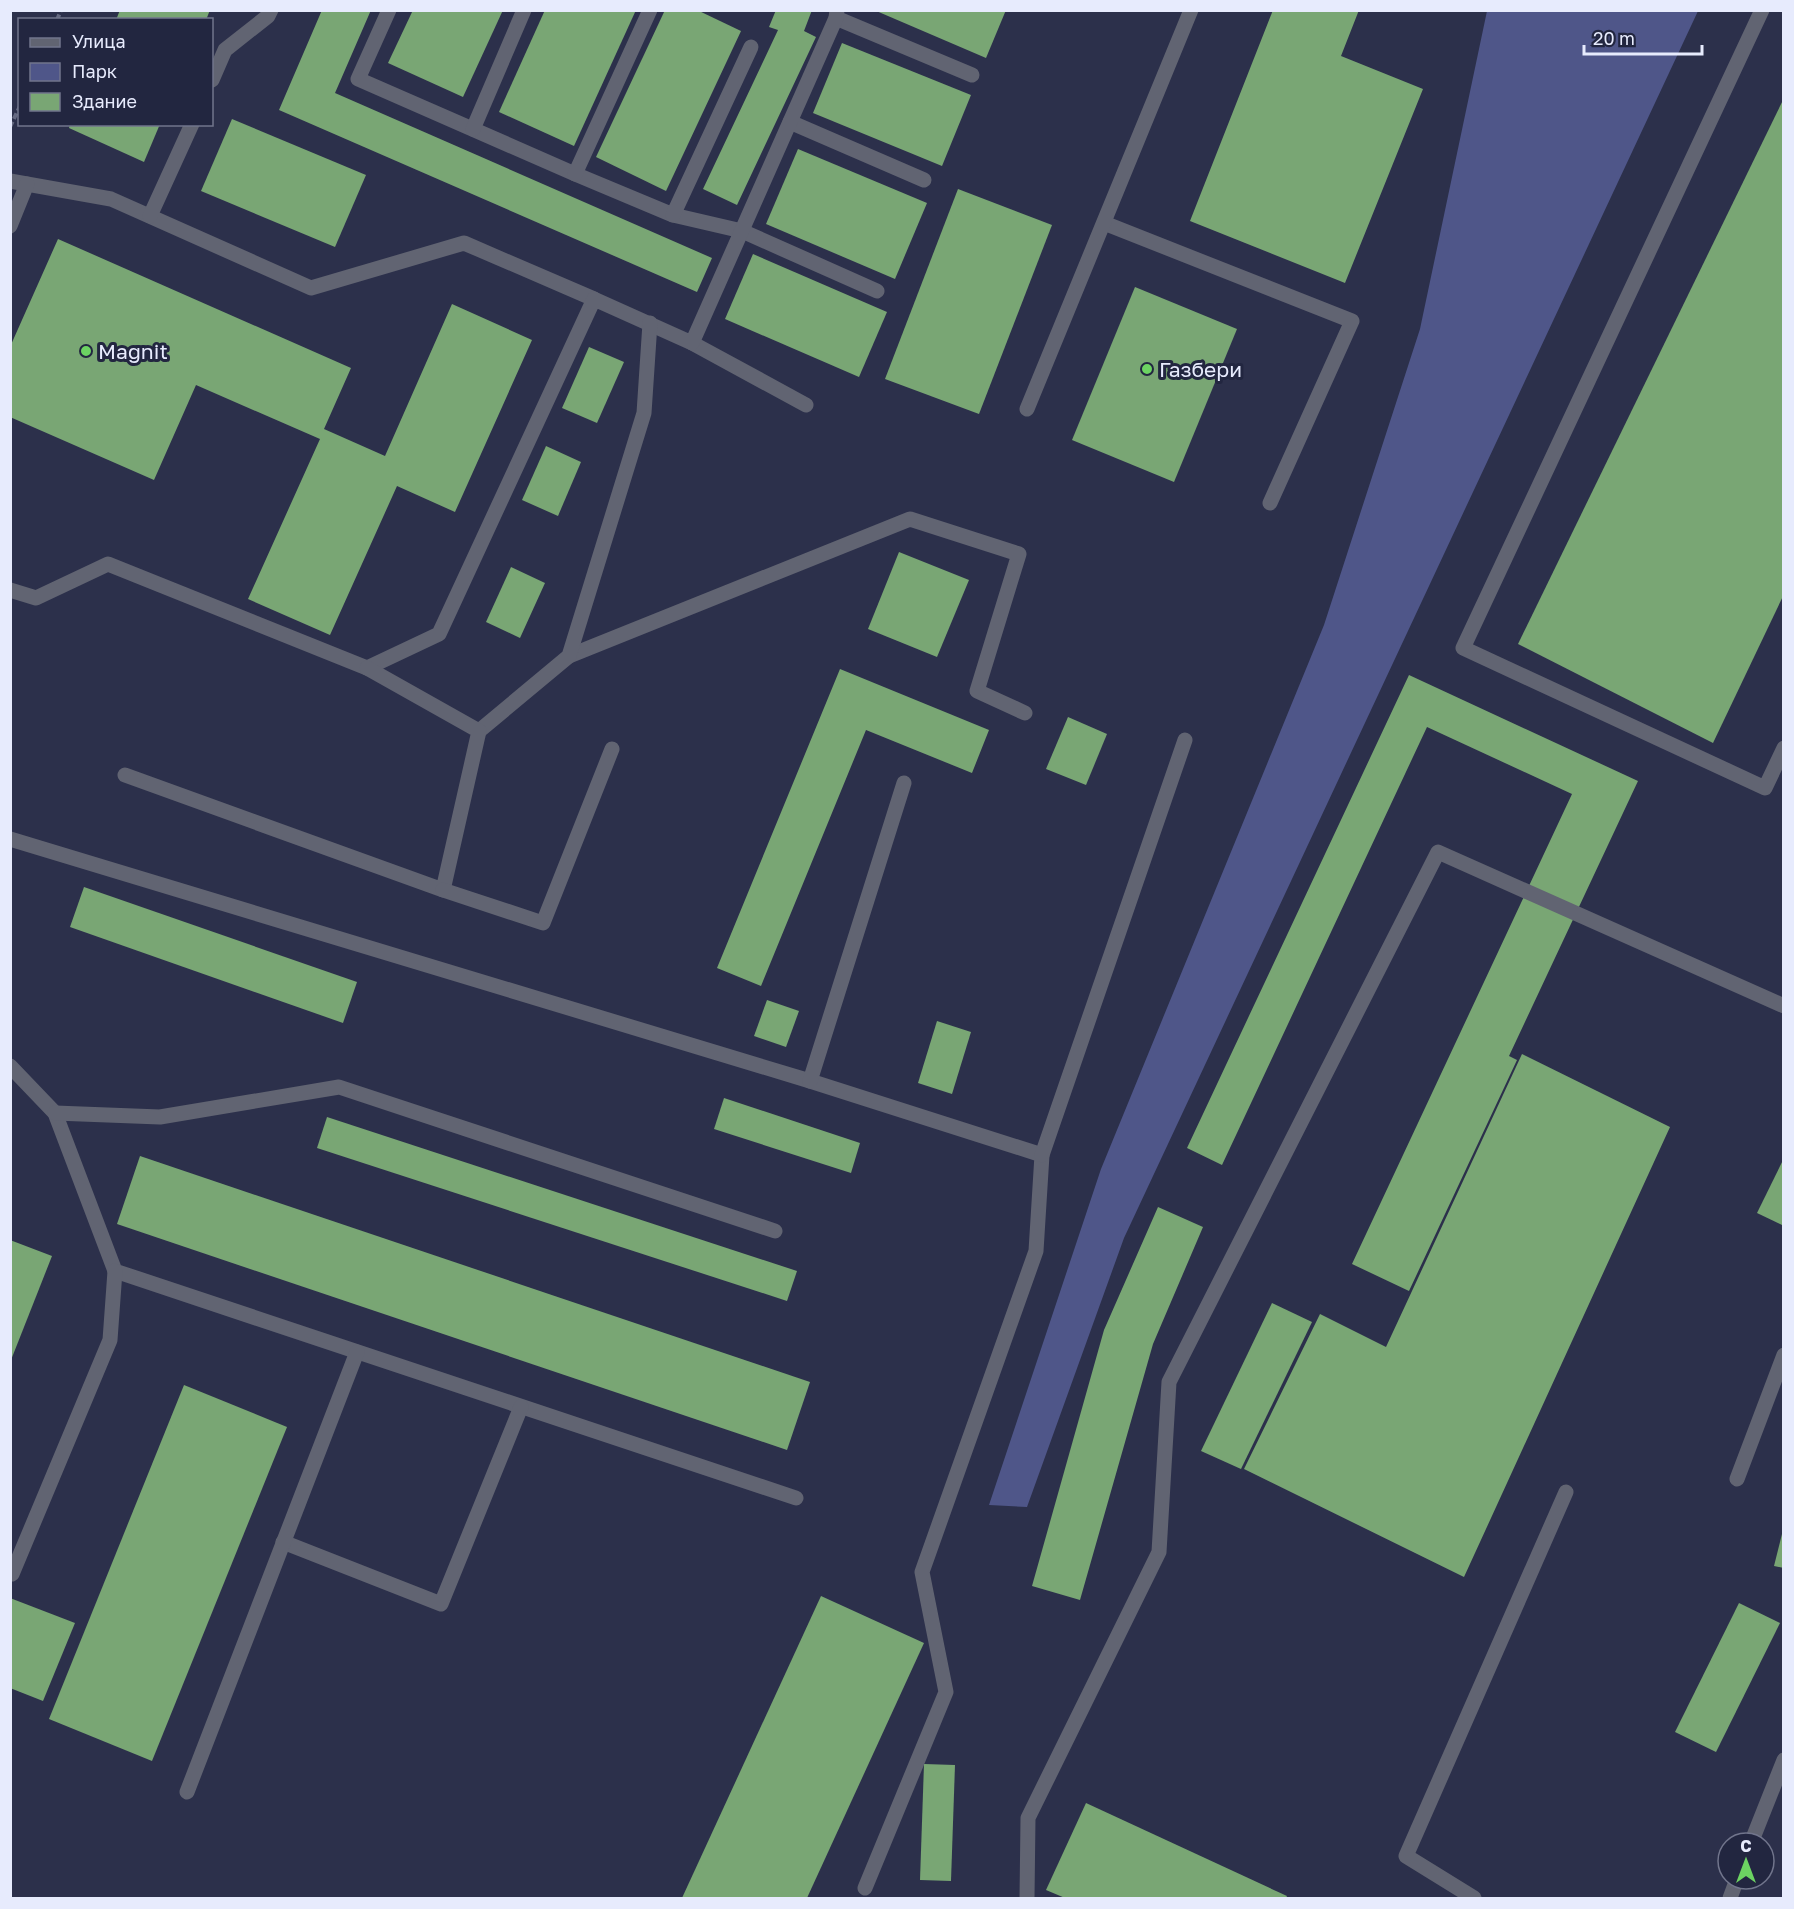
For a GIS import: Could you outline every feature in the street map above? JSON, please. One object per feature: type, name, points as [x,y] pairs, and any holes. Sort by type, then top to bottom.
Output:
[{"type":"lane","points":[[213,79],[225,50],[268,16],[271,10]]},
{"type":"lane","points":[[388,10],[358,79],[673,215],[742,231],[877,291]]},
{"type":"lane","points":[[472,129],[524,10]]},
{"type":"lane","points":[[575,174],[650,10]]},
{"type":"lane","points":[[1027,409],[1191,10]]},
{"type":"lane","points":[[1762,10],[1462,648],[1765,788],[1784,748]]},
{"type":"lane","points":[[692,342],[837,14],[972,75]]},
{"type":"lane","points":[[673,215],[751,47]]},
{"type":"lane","points":[[790,122],[924,180]]},
{"type":"lane","points":[[150,216],[191,126]]},
{"type":"lane","points":[[10,181],[111,199],[311,288],[464,243],[692,342],[806,405]]},
{"type":"lane","points":[[10,226],[27,184]]},
{"type":"lane","points":[[1104,224],[1352,321],[1270,503]]},
{"type":"lane","points":[[368,668],[439,634],[594,299]]},
{"type":"lane","points":[[569,656],[644,413],[650,323]]},
{"type":"lane","points":[[443,890],[479,731],[569,656],[910,519],[1019,554],[977,690],[1025,713]]},
{"type":"lane","points":[[10,590],[36,598],[108,564],[368,668],[479,731]]},
{"type":"lane","points":[[865,1888],[945,1692],[922,1572],[1036,1251],[1042,1155],[1185,741]]},
{"type":"lane","points":[[125,775],[443,890],[543,923],[612,749]]},
{"type":"lane","points":[[810,1081],[904,783]]},
{"type":"lane","points":[[10,839],[810,1081],[1042,1155]]},
{"type":"lane","points":[[1028,1899],[1028,1818],[1159,1552],[1169,1382],[1438,852],[1784,1006]]},
{"type":"lane","points":[[10,1066],[55,1113],[115,1271],[110,1340],[12,1574]]},
{"type":"lane","points":[[55,1113],[160,1117],[339,1087],[775,1231]]},
{"type":"lane","points":[[115,1271],[796,1498]]},
{"type":"lane","points":[[187,1792],[357,1352]]},
{"type":"lane","points":[[1737,1479],[1784,1355]]},
{"type":"lane","points":[[283,1542],[441,1604],[521,1407]]},
{"type":"lane","points":[[1474,1899],[1406,1856],[1566,1492]]},
{"type":"lane","points":[[1756,1831],[1784,1760]]},
{"type":"path","points":[[10,127],[18,110]]},
{"type":"green space","points":[[1487,11],[1698,11],[1124,1238],[1027,1507],[989,1505],[1101,1169],[1324,625],[1420,329]]},
{"type":"building","points":[[120,10],[210,10],[207,18],[117,18]]},
{"type":"building","points":[[322,10],[371,10],[335,93],[712,258],[697,292],[279,110]]},
{"type":"building","points":[[413,10],[503,10],[463,97],[388,63]]},
{"type":"building","points":[[545,10],[636,10],[574,146],[499,112]]},
{"type":"building","points":[[665,10],[697,10],[741,31],[666,191],[596,157]]},
{"type":"building","points":[[776,10],[812,10],[804,31],[816,37],[737,205],[703,189],[778,30],[769,27]]},
{"type":"building","points":[[874,10],[1006,10],[986,58]]},
{"type":"building","points":[[1273,10],[1359,10],[1341,56],[1423,89],[1345,283],[1190,221]]},
{"type":"building","points":[[842,43],[971,95],[942,166],[813,113]]},
{"type":"building","points":[[1784,98],[1784,594],[1713,743],[1518,644]]},
{"type":"building","points":[[232,119],[366,175],[335,247],[201,191]]},
{"type":"building","points":[[70,126],[159,126],[144,162],[69,128]]},
{"type":"building","points":[[798,149],[927,203],[895,279],[766,224]]},
{"type":"building","points":[[958,189],[1052,225],[979,414],[885,379]]},
{"type":"building","points":[[58,239],[351,368],[324,429],[385,456],[452,304],[532,340],[455,512],[397,486],[330,635],[248,599],[320,439],[196,385],[154,480],[10,417],[10,347]]},
{"type":"building","points":[[753,254],[887,312],[859,377],[725,319]]},
{"type":"building","points":[[1135,287],[1237,329],[1174,482],[1072,440]]},
{"type":"building","points":[[589,347],[624,362],[597,423],[562,408]]},
{"type":"building","points":[[546,446],[581,462],[558,516],[522,500]]},
{"type":"building","points":[[899,552],[969,580],[937,657],[868,629]]},
{"type":"building","points":[[511,567],[545,583],[520,638],[486,622]]},
{"type":"building","points":[[840,669],[989,730],[972,773],[866,730],[761,986],[717,968]]},
{"type":"building","points":[[1409,675],[1638,781],[1509,1056],[1517,1060],[1409,1291],[1352,1264],[1572,794],[1427,727],[1222,1165],[1187,1148]]},
{"type":"building","points":[[1068,717],[1107,734],[1086,785],[1046,769]]},
{"type":"building","points":[[84,887],[357,982],[343,1023],[70,927]]},
{"type":"building","points":[[767,1000],[799,1011],[786,1047],[754,1036]]},
{"type":"building","points":[[937,1021],[971,1032],[952,1094],[918,1083]]},
{"type":"building","points":[[1522,1054],[1670,1127],[1464,1577],[1244,1469],[1320,1314],[1386,1347]]},
{"type":"building","points":[[724,1098],[860,1143],[851,1173],[714,1129]]},
{"type":"building","points":[[327,1117],[797,1271],[787,1301],[317,1148]]},
{"type":"building","points":[[140,1156],[810,1382],[787,1450],[117,1224]]},
{"type":"building","points":[[1784,1158],[1784,1226],[1757,1213]]},
{"type":"building","points":[[1158,1207],[1203,1227],[1153,1344],[1080,1600],[1032,1586],[1104,1330]]},
{"type":"building","points":[[10,1240],[52,1256],[11,1360],[10,1360]]},
{"type":"building","points":[[1272,1303],[1312,1322],[1241,1469],[1201,1451]]},
{"type":"building","points":[[184,1385],[287,1427],[152,1761],[49,1719]]},
{"type":"building","points":[[1784,1530],[1784,1568],[1774,1566]]},
{"type":"building","points":[[821,1596],[924,1643],[807,1898],[682,1898]]},
{"type":"building","points":[[10,1598],[75,1623],[43,1701],[10,1688]]},
{"type":"building","points":[[1739,1603],[1780,1623],[1716,1752],[1675,1732]]},
{"type":"building","points":[[924,1764],[955,1765],[951,1881],[920,1880]]},
{"type":"building","points":[[1086,1803],[1287,1896],[1286,1898],[1065,1898],[1046,1890]]},
{"type":"place","name":"Magnit","points":[[86,351]]},
{"type":"place","name":"Газбери","points":[[1147,369]]}]
